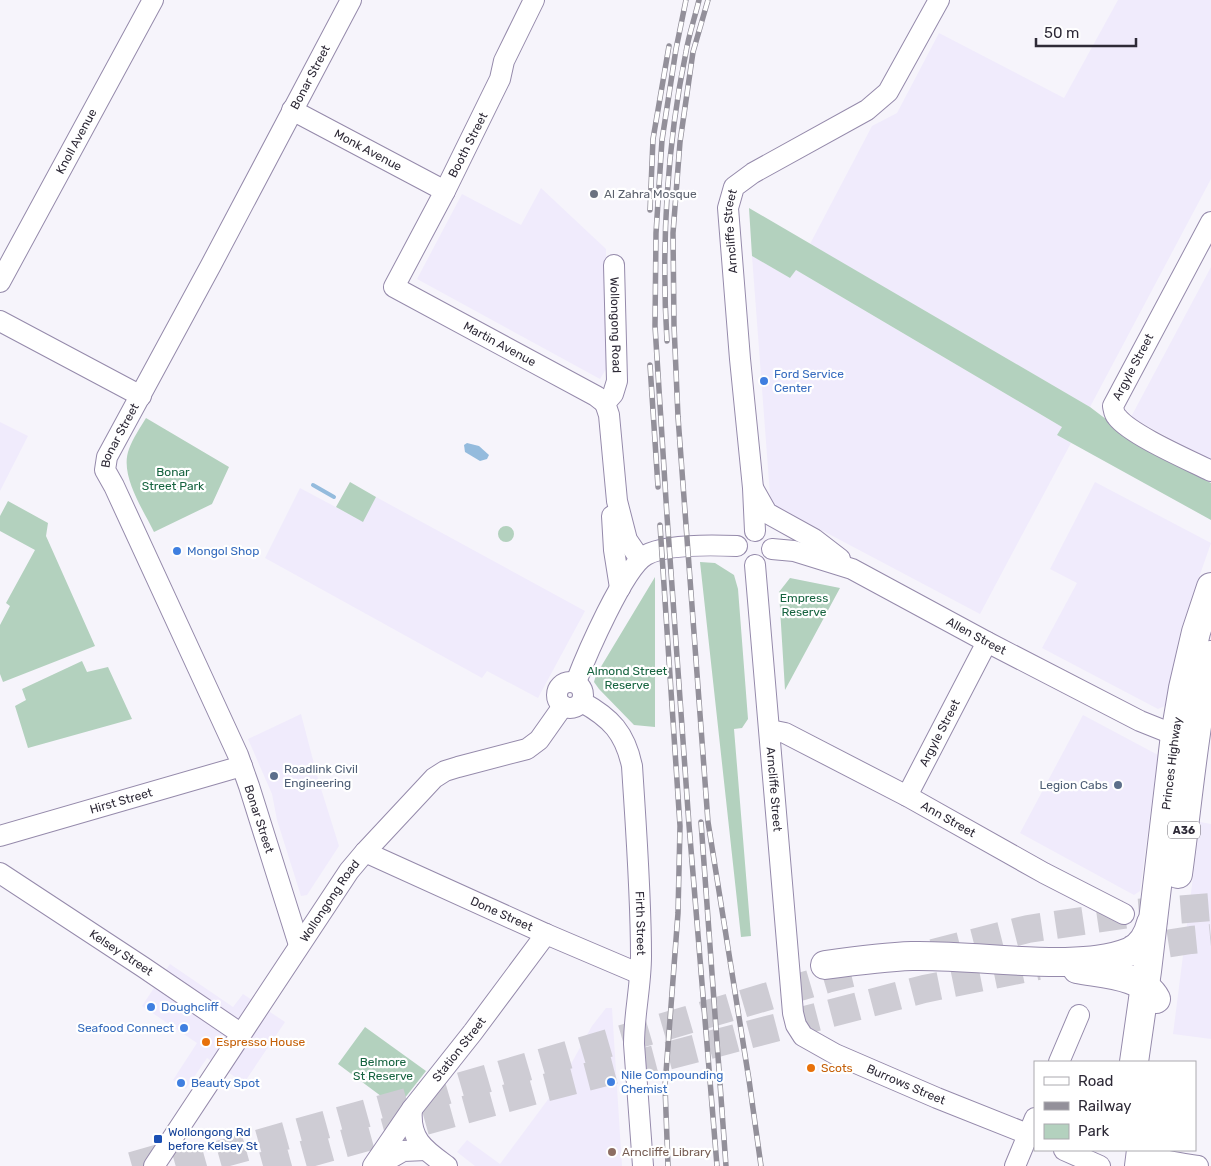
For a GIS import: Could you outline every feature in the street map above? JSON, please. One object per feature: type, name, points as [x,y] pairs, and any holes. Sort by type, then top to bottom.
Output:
[{"type":"highway","name":"Princes Highway","points":[[1134,1061],[1183,688],[1196,632],[1211,587]]},
{"type":"highway","name":"Princes Highway","points":[[1153,1061],[1196,734],[1211,651]]},
{"type":"highway","points":[[825,965],[912,956],[1039,962],[1094,960],[1130,952],[1139,946],[1146,938],[1150,928],[1154,906]]},
{"type":"highway","points":[[1039,962],[1132,980],[1145,985],[1155,997],[1160,1010]]},
{"type":"street","name":"Knoll Avenue","points":[[0,282],[153,0]]},
{"type":"street","name":"Bonar Street","points":[[298,945],[242,766],[105,470],[107,457],[350,0]]},
{"type":"street","name":"Booth Street","points":[[394,287],[445,191],[500,80],[504,61],[534,0]]},
{"type":"street","name":"Arncliffe Street","points":[[755,531],[753,488],[728,208],[734,187],[753,173],[867,110],[888,92],[939,0]]},
{"type":"street","name":"Monk Avenue","points":[[292,110],[445,191]]},
{"type":"street","name":"Argyle Street","points":[[1211,222],[1113,406],[1119,420],[1146,438],[1211,471]]},
{"type":"street","name":"Wollongong Road","points":[[605,403],[613,394],[617,381],[614,265]]},
{"type":"street","name":"Martin Avenue","points":[[394,287],[596,396],[605,403]]},
{"type":"street","points":[[0,321],[140,396]]},
{"type":"street","points":[[605,403],[610,415],[617,501],[628,540],[640,559]]},
{"type":"street","points":[[753,488],[767,513],[814,539],[852,569]]},
{"type":"street","points":[[617,501],[612,511],[614,550],[620,588]]},
{"type":"street","points":[[755,531],[765,535],[772,549],[768,558],[760,564],[750,565],[742,560],[737,546],[742,537],[755,531]]},
{"type":"street","points":[[572,704],[558,699],[558,690],[563,684],[572,681],[576,682],[594,639],[620,588],[631,569],[640,559],[654,552],[700,545],[737,546]]},
{"type":"street","name":"Allen Street","points":[[772,549],[794,550],[852,569],[987,642],[1140,721],[1176,736]]},
{"type":"street","name":"Arncliffe Street","points":[[755,565],[793,1013]]},
{"type":"street","name":"Argyle Street","points":[[907,796],[987,642]]},
{"type":"street","name":"Wollongong Road","points":[[154,1166],[298,945],[349,871],[365,852],[434,778],[458,766],[527,749],[539,740],[572,704]]},
{"type":"street","name":"Firth Street","points":[[572,704],[605,716],[623,738],[630,758],[640,920],[640,974],[634,1025],[634,1044],[643,1166]]},
{"type":"street","name":"Ann Street","points":[[770,730],[785,733],[907,796],[1044,873],[1124,914]]},
{"type":"street","name":"Hirst Street","points":[[0,836],[242,766]]},
{"type":"street","name":"Done Street","points":[[365,852],[546,934],[640,974]]},
{"type":"street","name":"Kelsey Street","points":[[0,873],[240,1033]]},
{"type":"street","name":"Station Street","points":[[373,1166],[412,1109],[473,1032],[546,934]]},
{"type":"street","name":"Burrows Street","points":[[793,1013],[796,1025],[803,1036],[835,1054],[937,1098],[1033,1130]]},
{"type":"street","points":[[1059,1061],[1080,1015]]},
{"type":"street","points":[[412,1109],[413,1131],[419,1143],[447,1166]]},
{"type":"street","points":[[1015,1166],[1033,1130]]},
{"type":"street","points":[[377,1166],[403,1151],[426,1150]]},
{"type":"street","points":[[1066,1151],[1100,1166]]},
{"type":"street","points":[[1133,1156],[1152,1157],[1198,1166]]},
{"type":"shaded area","points":[[1118,0],[1211,0],[1211,179],[1090,407],[810,244],[872,126],[897,113],[939,33],[1064,98]]},
{"type":"shaded area","points":[[541,188],[606,249],[606,369],[600,379],[417,279],[462,194],[521,225]]},
{"type":"shaded area","points":[[752,256],[790,278],[796,270],[1062,427],[1057,435],[1071,443],[980,614],[774,505],[770,495]]},
{"type":"shaded area","points":[[1211,267],[1211,461],[1131,417]]},
{"type":"shaded area","points":[[0,422],[28,436],[0,491]]},
{"type":"shaded area","points":[[1095,482],[1211,543],[1180,632],[1165,706],[1158,709],[1042,648],[1077,583],[1050,569]]},
{"type":"shaded area","points":[[300,488],[362,521],[376,497],[585,611],[538,698],[487,671],[482,678],[265,558]]},
{"type":"shaded area","points":[[301,714],[318,779],[339,846],[307,895],[301,896],[277,820],[272,794],[248,739]]},
{"type":"shaded area","points":[[1083,715],[1158,755],[1140,891],[1134,895],[1020,833]]},
{"type":"shaded area","points":[[1200,822],[1211,824],[1211,1039],[1173,1034]]},
{"type":"shaded area","points":[[170,964],[233,1007],[243,994],[285,1022],[244,1083],[207,1058],[186,1089],[173,1080],[197,1043],[142,1006]]},
{"type":"shaded area","points":[[606,1008],[612,1008],[622,1166],[475,1166],[457,1152],[467,1140],[500,1164],[561,1082],[592,1026]]},
{"type":"green space","points":[[749,208],[1090,407],[1140,445],[1211,483],[1211,520],[1057,435],[1062,427],[796,270],[790,278],[752,256]]},
{"type":"green space","name":"Bonar Street Park","points":[[146,418],[229,467],[212,504],[154,532],[134,492],[127,470],[129,449]]},
{"type":"green space","points":[[350,482],[376,497],[363,522],[336,507]]},
{"type":"green space","points":[[8,501],[48,523],[46,536],[95,646],[3,682],[0,674],[0,625],[10,606],[6,603],[35,550],[0,531],[0,516]]},
{"type":"green space","points":[[503,526],[509,526],[514,531],[512,540],[503,542],[498,537],[498,531]]},
{"type":"green space","points":[[700,562],[715,563],[734,575],[738,589],[748,719],[742,728],[734,729],[751,936],[741,937]]},
{"type":"green space","name":"Almond Street Reserve","points":[[655,577],[655,727],[634,725],[594,682],[596,675]]},
{"type":"green space","name":"Empress Reserve","points":[[790,578],[840,588],[785,690],[779,592]]},
{"type":"green space","points":[[82,661],[87,672],[108,667],[132,719],[28,748],[15,706],[26,700],[22,689]]},
{"type":"green space","name":"Belmore St Reserve","points":[[365,1027],[426,1071],[397,1108],[338,1064]]},
{"type":"water","points":[[467,443],[479,446],[489,455],[487,459],[480,461],[465,452],[464,445]]},
{"type":"waterway","points":[[313,485],[334,497]]},
{"type":"tunnel","points":[[933,953],[1028,929],[1136,913],[1211,907]]},
{"type":"tunnel","points":[[1127,950],[1211,938]]},
{"type":"tunnel","points":[[263,1166],[533,1091],[924,989],[1038,966]]},
{"type":"tunnel","points":[[178,1166],[414,1100],[827,979],[864,970]]},
{"type":"tunnel","points":[[132,1166],[181,1152]]},
{"type":"railway","points":[[686,0],[676,49],[662,140],[656,233],[655,326],[689,825],[717,1166]]},
{"type":"railway","points":[[667,341],[665,233],[670,159],[679,87],[699,0]]},
{"type":"railway","points":[[708,0],[693,52],[680,142],[673,233],[678,417],[708,822],[761,1166]]},
{"type":"railway","points":[[650,210],[653,139],[669,46]]},
{"type":"railway","points":[[650,365],[658,487]]},
{"type":"railway","points":[[660,525],[680,826],[678,913],[665,1086],[668,1166]]},
{"type":"railway","points":[[701,822],[726,1166]]},
{"type":"place","name":"Al Zahra Mosque","points":[[594,194]]},
{"type":"place","name":"Ford Service Center","points":[[764,381]]},
{"type":"place","name":"Mongol Shop","points":[[177,551]]},
{"type":"place","name":"Roadlink Civil Engineering","points":[[274,776]]},
{"type":"place","name":"Legion Cabs","points":[[1118,785]]},
{"type":"place","name":"Doughcliff","points":[[151,1007]]},
{"type":"place","name":"Seafood Connect","points":[[184,1028]]},
{"type":"place","name":"Espresso House","points":[[206,1042]]},
{"type":"place","name":"Scots","points":[[811,1068]]},
{"type":"place","name":"Nile Compounding Chemist","points":[[611,1082]]},
{"type":"place","name":"Beauty Spot","points":[[181,1083]]},
{"type":"place","name":"Wollongong Rd before Kelsey St","points":[[158,1139]]},
{"type":"place","name":"Arncliffe Library","points":[[612,1152]]}]
